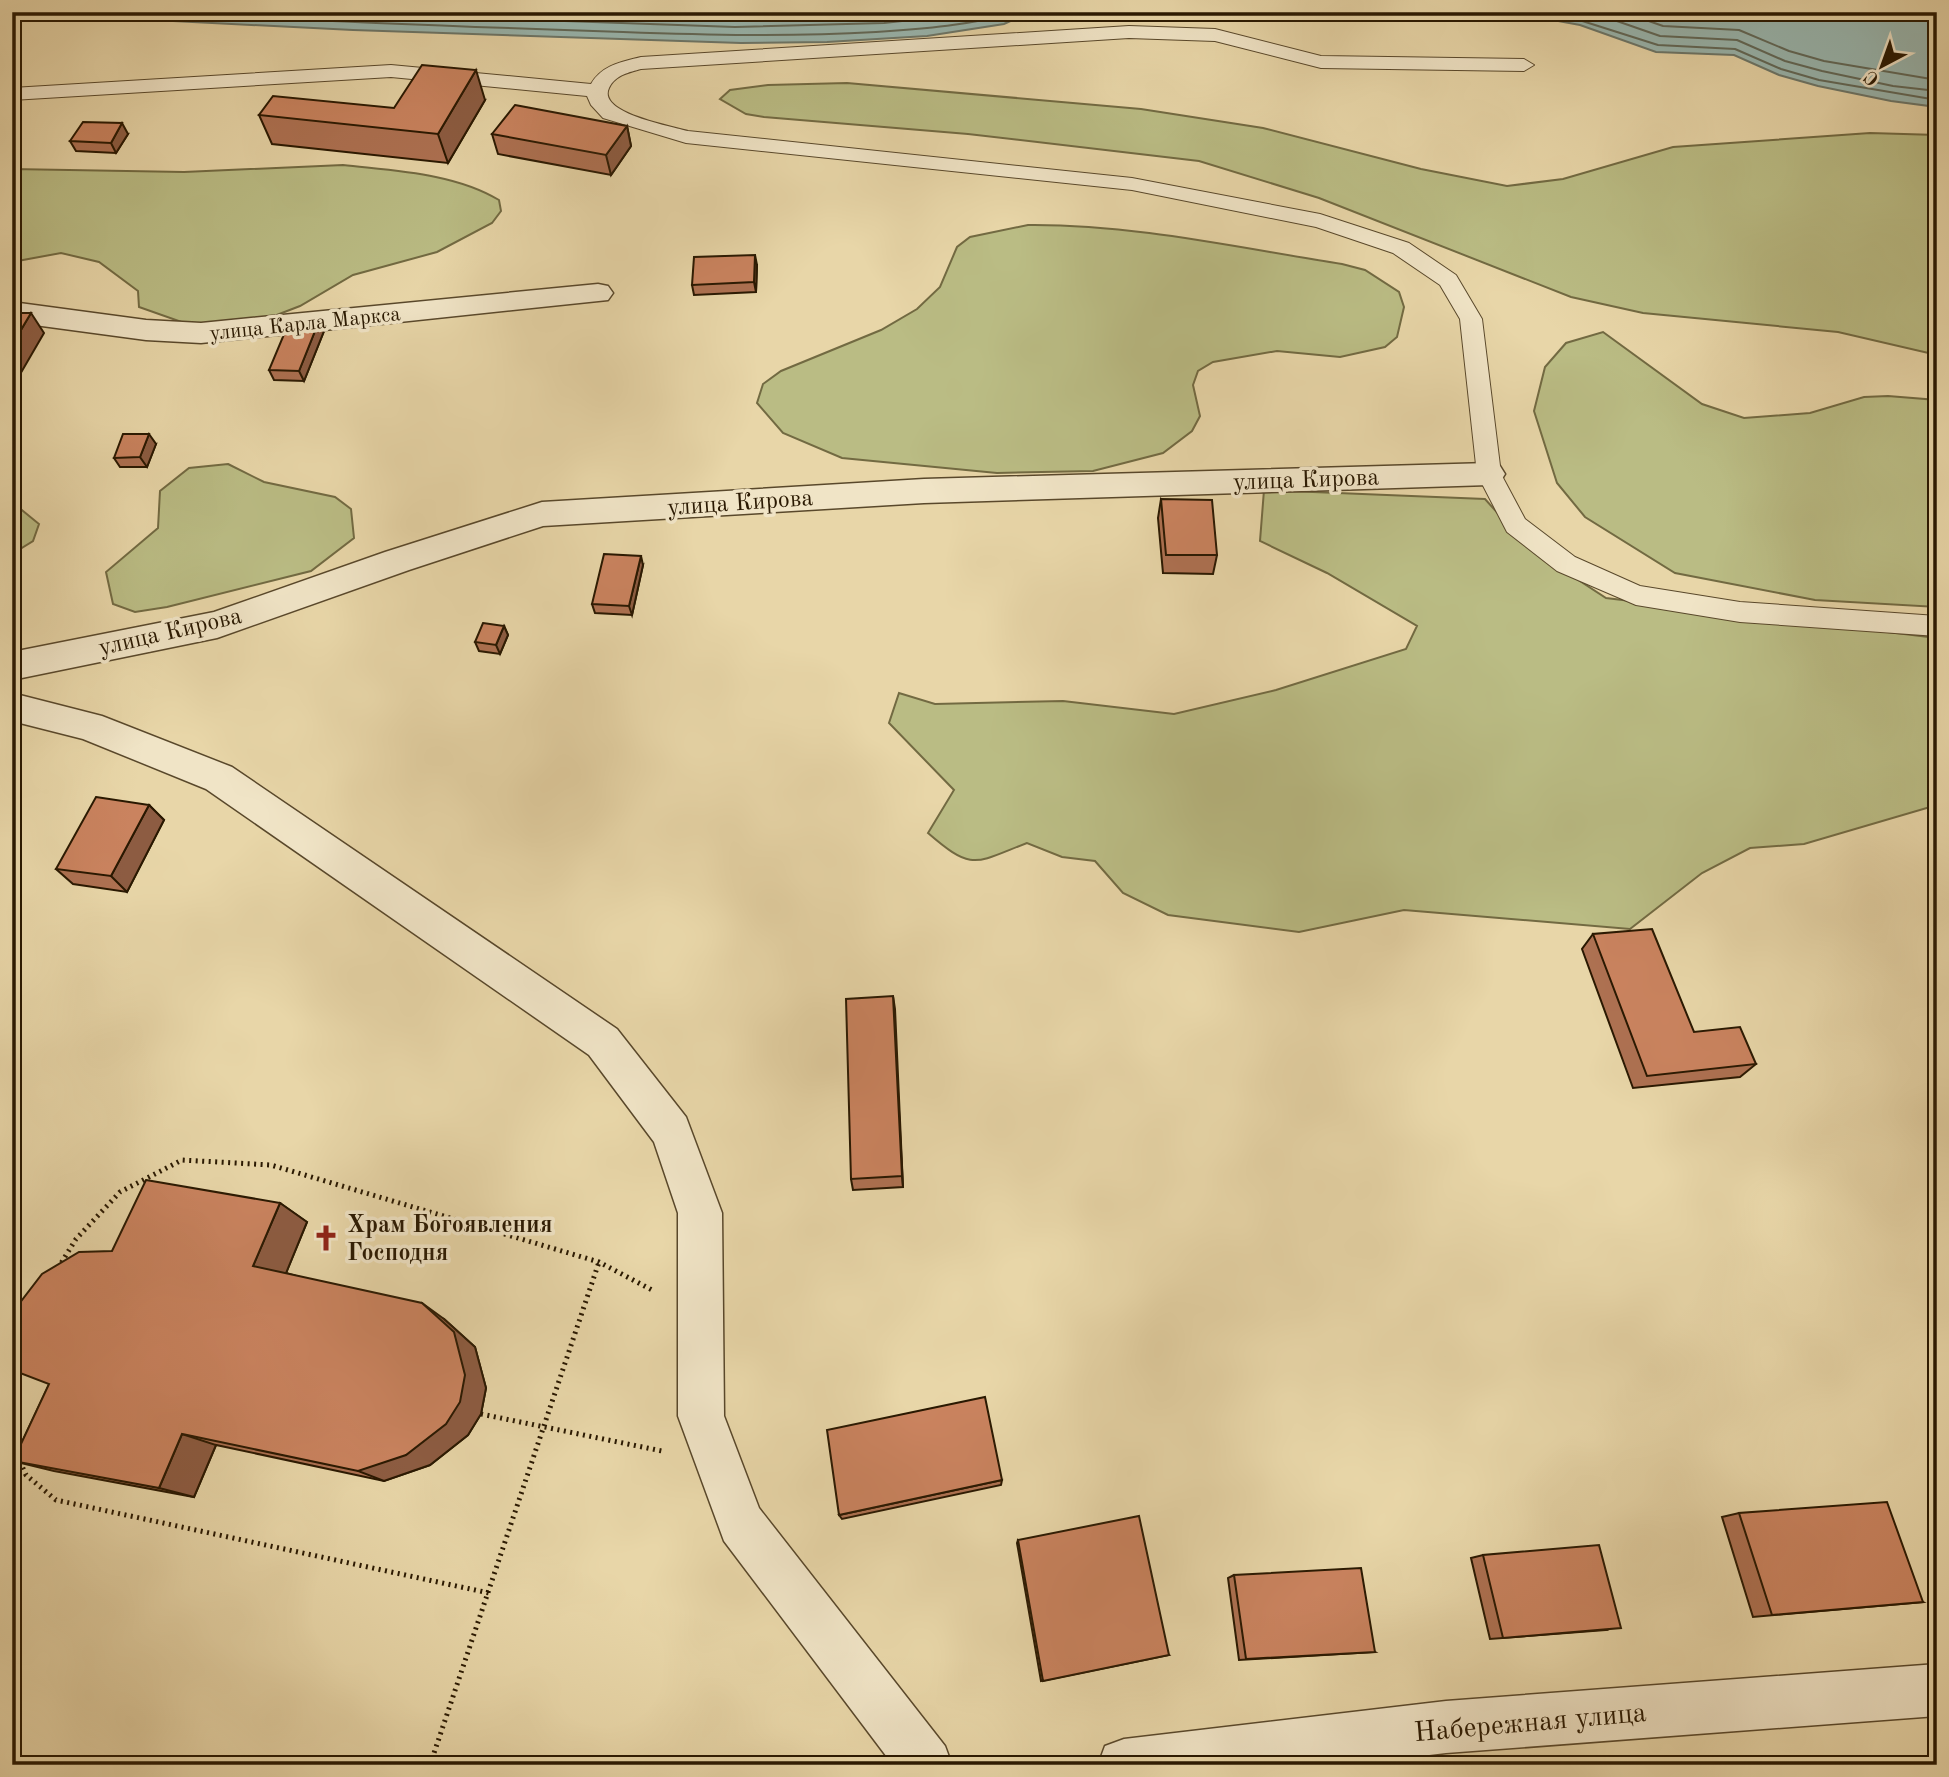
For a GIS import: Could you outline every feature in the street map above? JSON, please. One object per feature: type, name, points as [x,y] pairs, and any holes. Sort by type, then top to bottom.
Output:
[{"type":"street","name":"улица Карла Маркса","points":[[12,312],[146,330],[201,333],[598,293]]},
{"type":"street","name":"улица Кирова","points":[[12,666],[217,625],[397,561],[542,514],[924,491],[1489,474]]},
{"type":"street","points":[[12,707],[89,726],[219,778],[603,1042],[671,1131],[700,1213],[701,1416],[741,1524],[926,1765]]},
{"type":"street","name":"Набережная улица","points":[[1124,1765],[1446,1727],[1937,1690]]},
{"type":"lane","points":[[1524,65],[1321,62],[1215,35],[1129,32],[640,63],[618,69],[603,80],[597,92],[598,101],[610,114],[686,137],[1132,184],[1320,221],[1401,248],[1448,280],[1471,319],[1489,474],[1516,526],[1566,564],[1636,595],[1740,612],[1937,626]]},
{"type":"lane","points":[[12,94],[391,71],[597,92]]},
{"type":"path","points":[[54,1273],[76,1239],[120,1192],[182,1160],[271,1164],[599,1262],[702,1316]]},
{"type":"path","points":[[430,1765],[599,1262]]},
{"type":"path","points":[[12,1378],[19,1354]]},
{"type":"path","points":[[481,1414],[718,1462]]},
{"type":"path","points":[[12,1444],[26,1475],[56,1500],[489,1593]]},
{"type":"green space","points":[[847,83],[1141,109],[1263,128],[1421,169],[1507,186],[1563,179],[1673,147],[1870,133],[1937,135],[1937,355],[1838,332],[1643,313],[1571,297],[1319,198],[1199,161],[968,134],[764,117],[746,114],[720,99],[730,90],[768,85]]},
{"type":"green space","points":[[343,165],[424,175],[463,184],[499,200],[501,211],[492,223],[437,252],[353,275],[300,306],[256,323],[190,325],[139,307],[138,291],[99,262],[61,253],[12,262],[12,169],[184,172]]},
{"type":"green space","points":[[1028,225],[1107,228],[1146,233],[1225,244],[1365,270],[1399,292],[1404,307],[1397,337],[1385,347],[1340,357],[1277,351],[1213,362],[1198,371],[1193,385],[1200,416],[1192,431],[1163,453],[1093,471],[997,473],[842,458],[783,433],[757,403],[763,384],[781,371],[881,330],[917,309],[940,287],[957,247],[970,237]]},
{"type":"green space","points":[[1603,332],[1702,404],[1744,418],[1810,413],[1864,397],[1937,400],[1937,607],[1815,600],[1675,573],[1585,517],[1557,483],[1534,411],[1545,367],[1566,343]]},
{"type":"green space","points":[[228,464],[264,482],[335,497],[351,509],[354,538],[311,571],[167,607],[135,612],[113,604],[106,572],[158,528],[160,491],[189,468]]},
{"type":"green space","points":[[1264,490],[1485,499],[1528,547],[1606,598],[1937,638],[1937,805],[1804,844],[1750,848],[1702,873],[1630,929],[1404,910],[1299,932],[1168,915],[1123,893],[1095,861],[1062,857],[1027,843],[985,859],[965,859],[928,833],[954,790],[889,723],[899,693],[935,704],[1063,701],[1174,714],[1276,690],[1406,649],[1417,626],[1327,573],[1260,541]]},
{"type":"green space","points":[[12,502],[39,524],[33,541],[12,554]]},
{"type":"water","points":[[120,12],[1030,12],[1004,24],[927,36],[827,42],[741,43],[353,30],[173,21]]},
{"type":"water","points":[[1509,12],[1937,12],[1937,107],[1818,86],[1779,75],[1734,55],[1656,52],[1580,25]]},
{"type":"building","points":[[422,65],[476,70],[438,134],[259,115],[273,96],[394,108]]},
{"type":"building","points":[[515,105],[627,126],[606,155],[492,134]]},
{"type":"building","points":[[83,122],[122,123],[111,143],[70,141]]},
{"type":"building","points":[[755,255],[754,282],[692,285],[694,257]]},
{"type":"building","points":[[12,313],[31,313],[12,345]]},
{"type":"building","points":[[290,320],[319,321],[299,371],[269,370]]},
{"type":"building","points":[[123,434],[149,434],[140,457],[114,458]]},
{"type":"building","points":[[1161,499],[1212,500],[1217,555],[1166,555]]},
{"type":"building","points":[[604,554],[641,556],[629,606],[592,604]]},
{"type":"building","points":[[483,623],[504,626],[496,645],[475,642]]},
{"type":"building","points":[[96,797],[149,805],[111,876],[56,869]]},
{"type":"building","points":[[1652,929],[1694,1032],[1740,1027],[1756,1064],[1647,1076],[1593,934]]},
{"type":"building","points":[[893,996],[902,1176],[851,1179],[846,999]]},
{"type":"building","points":[[146,1180],[280,1203],[253,1266],[422,1303],[454,1332],[465,1375],[460,1402],[446,1424],[406,1455],[358,1471],[182,1434],[159,1488],[13,1461],[49,1384],[20,1373],[12,1355],[12,1324],[19,1304],[42,1274],[79,1252],[112,1251]]},
{"type":"building","points":[[985,1397],[1002,1480],[839,1515],[827,1430]]},
{"type":"building","points":[[1887,1502],[1923,1602],[1772,1615],[1739,1513]]},
{"type":"building","points":[[1139,1516],[1169,1655],[1043,1681],[1018,1540]]},
{"type":"building","points":[[1599,1545],[1621,1628],[1503,1638],[1483,1555]]},
{"type":"building","points":[[1361,1568],[1375,1652],[1246,1659],[1234,1575]]},
{"type":"place","name":"Храм Богоявления Господня","points":[[326,1238]]}]
